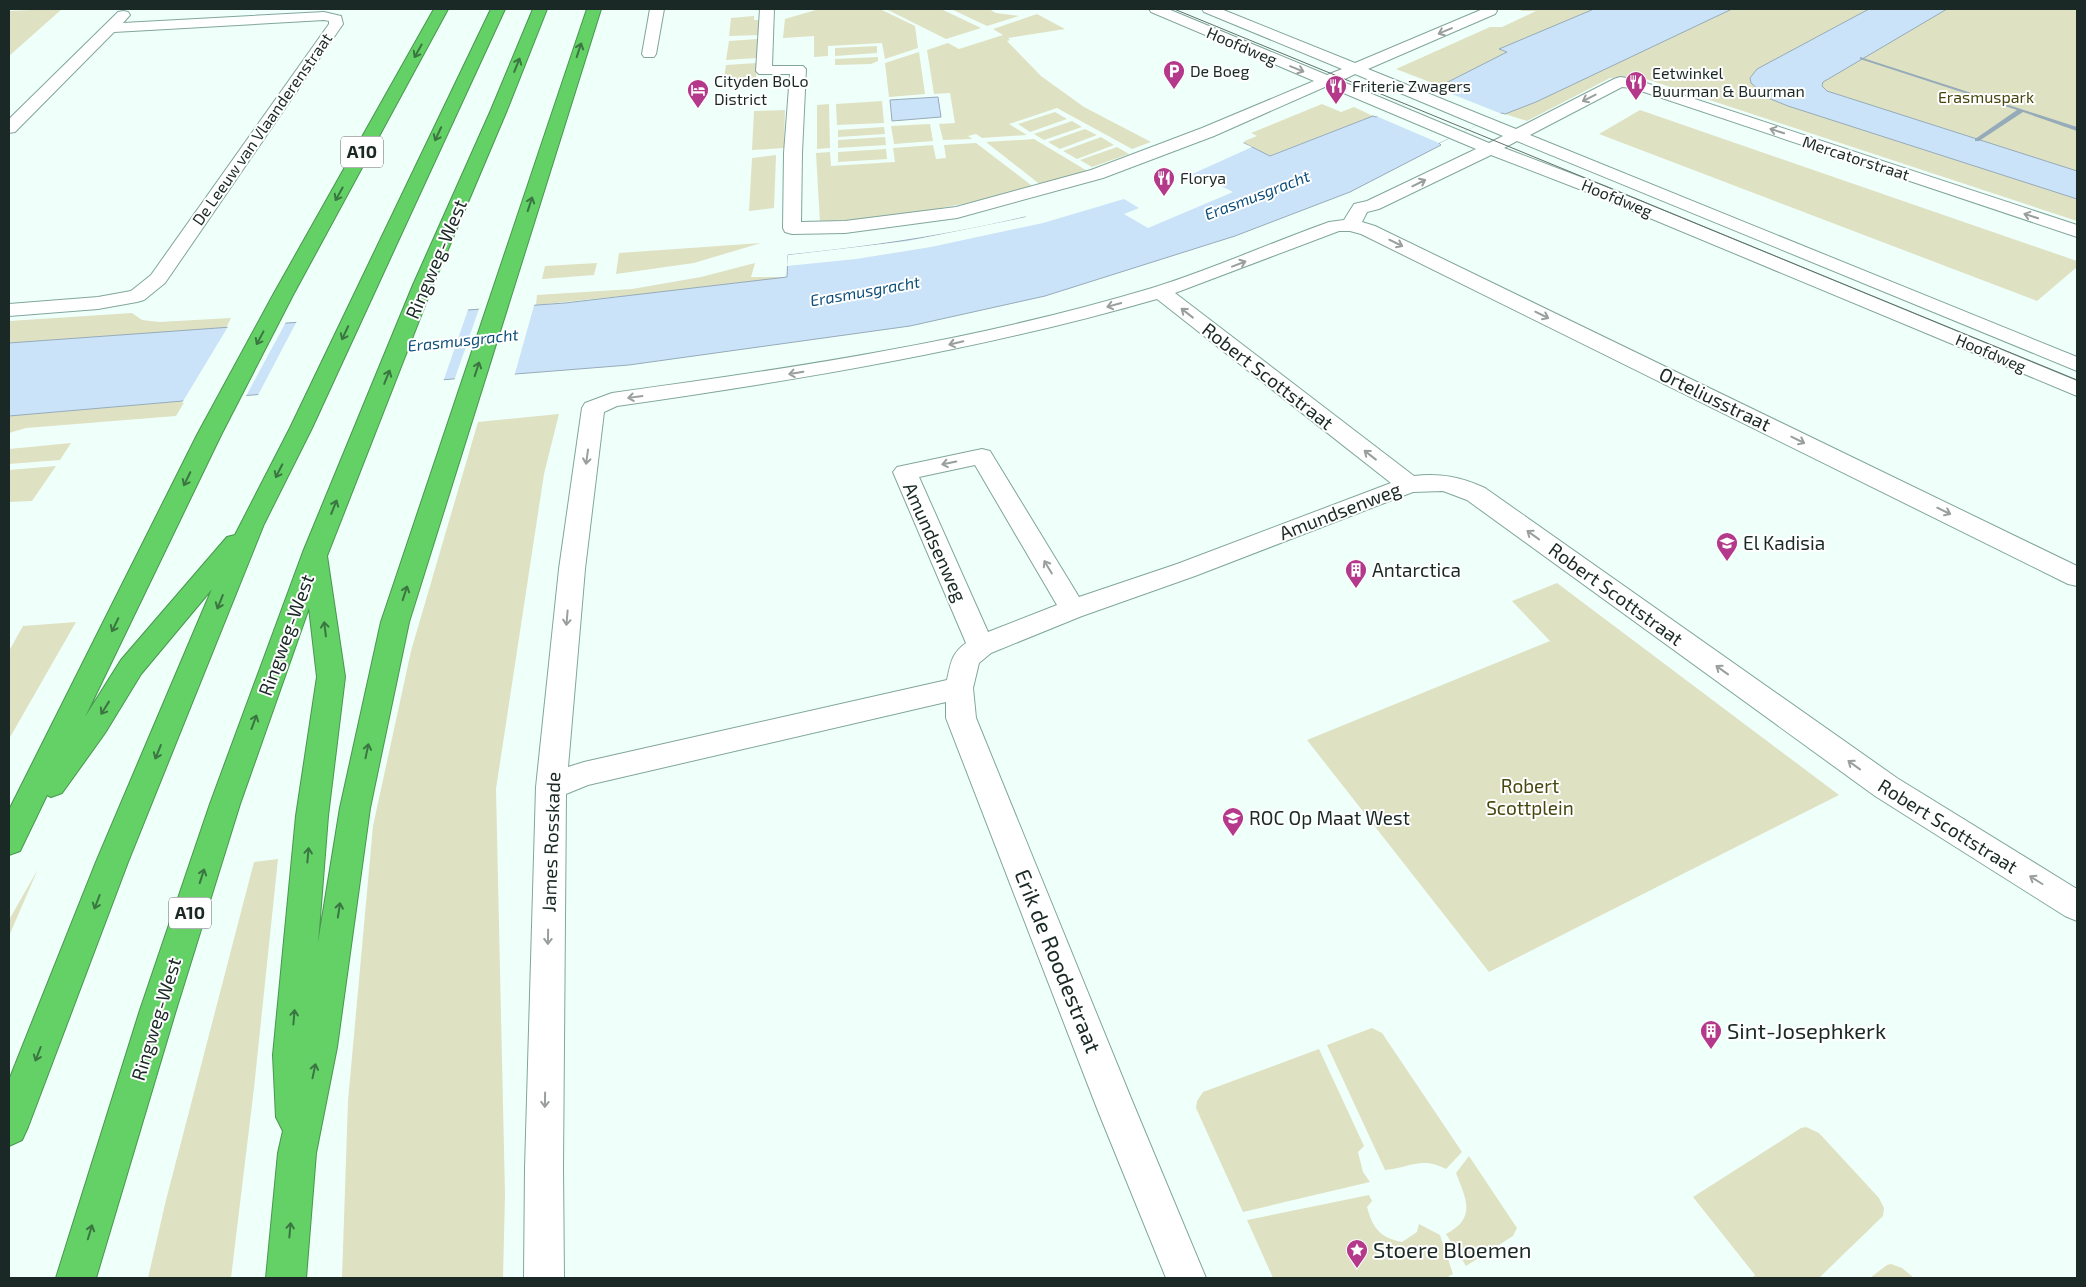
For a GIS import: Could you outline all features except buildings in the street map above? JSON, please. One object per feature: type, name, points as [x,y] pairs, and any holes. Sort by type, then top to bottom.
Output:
[{"type":"highway","name":"A10","points":[[9,840],[209,435],[283,295],[441,9]]},
{"type":"highway","name":"A10","points":[[9,1127],[112,862],[252,524],[301,428],[498,9]]},
{"type":"highway","name":"Ringweg-West","points":[[76,1278],[158,1010],[225,804],[316,552],[423,285],[499,110],[540,9]]},
{"type":"highway","name":"A10","points":[[286,1278],[297,1153],[319,1047],[355,808],[393,631],[594,9]]},
{"type":"highway","name":"A10","points":[[9,840],[95,725],[132,667],[252,524]]},
{"type":"highway","name":"A10","points":[[297,1153],[291,1055],[312,816],[332,677],[316,552]]},
{"type":"street","points":[[9,128],[128,9]]},
{"type":"street","points":[[649,54],[657,9]]},
{"type":"street","name":"Hoofdweg","points":[[1156,9],[1326,81],[1408,102],[1476,129]]},
{"type":"street","name":"Hoofdweg","points":[[1180,9],[1504,141],[2077,365]]},
{"type":"street","name":"Hoofdweg","points":[[1209,9],[1362,67],[1408,102]]},
{"type":"street","points":[[767,16],[764,71],[798,69],[792,228],[846,227],[948,214],[1118,168],[1362,67],[1486,10]]},
{"type":"street","name":"De Leeuw van Vlaanderenstraat","points":[[9,310],[98,303],[136,296],[158,279],[336,24],[336,19],[324,16],[111,28]]},
{"type":"street","name":"Mercatorstraat","points":[[1504,141],[1620,82],[1634,84],[2077,231]]},
{"type":"street","points":[[9,106],[33,104]]},
{"type":"street","points":[[1160,292],[1218,272],[1336,226],[1351,225],[1360,208],[1373,205],[1504,141]]},
{"type":"street","name":"Hoofdweg","points":[[1504,141],[1598,190],[2076,384]]},
{"type":"street","name":"Orteliusstraat","points":[[1351,225],[1368,230],[2077,577]]},
{"type":"street","name":"James Rosskade","points":[[544,1278],[544,1158],[551,786],[572,569],[593,408],[612,400],[750,381],[896,356],[1027,327],[1160,292]]},
{"type":"street","name":"Robert Scottstraat","points":[[1160,292],[1409,485],[1434,481],[1448,482],[1476,494],[1886,787],[2077,906]]},
{"type":"street","name":"Amundsenweg","points":[[1073,609],[982,456],[905,472],[981,646],[1073,609],[1186,570],[1409,485]]},
{"type":"street","name":"Erik de Roodestraat","points":[[981,646],[966,658],[959,688],[961,718],[1117,1112],[1186,1278]]},
{"type":"street","points":[[551,786],[584,774],[959,688]]},
{"type":"green space","points":[[62,9],[9,56],[9,11]]},
{"type":"green space","points":[[819,9],[880,9],[915,26],[918,48],[885,59],[882,43],[828,46],[828,56],[814,57],[814,36],[783,38],[785,19]]},
{"type":"green space","points":[[886,9],[941,9],[981,28],[946,39]]},
{"type":"green space","points":[[951,9],[989,9],[996,13],[1019,16],[987,26]]},
{"type":"green space","points":[[1524,9],[1619,9],[1440,86],[1396,69],[1490,27],[1502,27],[1536,11],[1520,11]]},
{"type":"green space","name":"Erasmuspark","points":[[1695,9],[2077,9],[2077,221],[1637,76],[1610,78],[1527,121],[1505,114],[1536,102],[1609,67]]},
{"type":"green space","points":[[1037,14],[1065,29],[1008,38],[1010,40],[1007,41],[1041,76],[1084,107],[1151,142],[1132,149],[1057,108],[1009,124],[1027,135],[982,138],[976,134],[968,136],[972,139],[943,140],[939,124],[955,123],[950,93],[934,94],[927,50],[948,43],[959,49],[1003,35],[993,29]]},
{"type":"green space","points":[[754,16],[754,20],[760,20],[759,35],[729,36],[731,18]]},
{"type":"green space","points":[[758,39],[757,58],[726,60],[729,41]]},
{"type":"green space","points":[[877,46],[877,53],[835,56],[835,48]]},
{"type":"green space","points":[[919,52],[925,94],[889,97],[885,63]]},
{"type":"green space","points":[[878,57],[878,61],[871,64],[835,65],[835,59]]},
{"type":"green space","points":[[757,63],[756,80],[730,81],[730,78],[724,78],[726,65]]},
{"type":"green space","points":[[882,101],[884,123],[837,125],[836,104]]},
{"type":"green space","points":[[829,104],[830,148],[817,149],[817,105]]},
{"type":"green space","points":[[1322,104],[1341,112],[1354,107],[1373,116],[1269,156],[1242,142],[1257,136],[1251,133]]},
{"type":"green space","points":[[785,110],[784,148],[752,150],[754,111]]},
{"type":"green space","points":[[1640,110],[2077,261],[2077,267],[2037,301],[1599,134]]},
{"type":"green space","points":[[1055,112],[1067,119],[1030,132],[1018,124]]},
{"type":"green space","points":[[1072,121],[1082,127],[1044,140],[1034,134]]},
{"type":"green space","points":[[930,124],[933,141],[894,144],[891,126]]},
{"type":"green space","points":[[884,127],[885,134],[838,137],[838,130]]},
{"type":"green space","points":[[1085,129],[1097,135],[1060,149],[1048,142]]},
{"type":"green space","points":[[885,137],[886,145],[838,148],[838,140]]},
{"type":"green space","points":[[1101,137],[1114,145],[1077,159],[1063,151]]},
{"type":"green space","points":[[1034,139],[1089,172],[1042,186],[986,142]]},
{"type":"green space","points":[[976,143],[1035,188],[893,217],[820,223],[816,153],[830,152],[831,166],[895,162],[893,148],[933,145],[936,159],[946,158],[944,145]]},
{"type":"green space","points":[[1117,147],[1129,154],[1092,167],[1080,160]]},
{"type":"green space","points":[[886,149],[887,159],[838,162],[838,152]]},
{"type":"green space","points":[[776,155],[774,208],[749,211],[752,158]]},
{"type":"green space","points":[[761,243],[694,263],[616,274],[619,253]]},
{"type":"green space","points":[[597,263],[594,275],[542,279],[545,266]]},
{"type":"green space","points":[[755,263],[751,277],[787,277],[748,283],[536,305],[537,295],[632,289],[701,277]]},
{"type":"green space","points":[[132,313],[142,320],[159,322],[231,318],[226,328],[9,343],[9,321]]},
{"type":"green space","points":[[185,401],[176,416],[26,428],[9,433],[9,416]]},
{"type":"green space","points":[[559,414],[544,474],[496,789],[505,1195],[503,1278],[342,1278],[348,1101],[373,826],[411,651],[478,422]]},
{"type":"green space","points":[[71,443],[60,460],[9,464],[9,449]]},
{"type":"green space","points":[[56,466],[32,501],[9,502],[9,470]]},
{"type":"green space","name":"Robert Scottplein","points":[[1557,583],[1839,795],[1489,972],[1307,740],[1550,641],[1512,601]]},
{"type":"green space","points":[[76,622],[9,739],[9,651],[23,626]]},
{"type":"green space","points":[[278,859],[254,1088],[231,1278],[148,1278],[166,1200],[254,862]]},
{"type":"green space","points":[[38,869],[9,936],[9,920]]},
{"type":"green space","points":[[1372,1028],[1382,1033],[1462,1152],[1446,1169],[1429,1163],[1422,1163],[1385,1170],[1327,1045]]},
{"type":"green space","points":[[1319,1049],[1364,1146],[1358,1152],[1363,1172],[1370,1182],[1243,1212],[1196,1108],[1197,1101],[1203,1092]]},
{"type":"green space","points":[[1806,1127],[1819,1133],[1879,1198],[1884,1208],[1883,1216],[1819,1278],[1752,1278],[1755,1275],[1693,1197],[1801,1128]]},
{"type":"green space","points":[[1469,1156],[1517,1228],[1513,1236],[1466,1266],[1446,1234],[1456,1228],[1465,1215],[1465,1200],[1456,1173]]},
{"type":"green space","points":[[1369,1195],[1372,1201],[1367,1207],[1372,1221],[1382,1234],[1402,1242],[1417,1232],[1419,1224],[1440,1235],[1453,1274],[1446,1278],[1273,1278],[1247,1220]]},
{"type":"green space","points":[[1891,1264],[1902,1268],[1914,1278],[1870,1278]]},
{"type":"water","name":"Erasmusgracht","points":[[1594,9],[1732,9],[1536,102],[1505,114],[1502,113],[1439,143],[1441,145],[1350,192],[1235,236],[1045,296],[910,326],[629,365],[9,416],[9,343],[565,303],[787,277],[788,255],[922,238],[1054,210],[1153,179],[1242,142],[1270,156],[1373,116],[1376,117],[1440,89],[1440,86],[1507,52],[1499,49]]},
{"type":"water","points":[[1869,9],[1947,9],[1823,82],[1822,86],[1827,91],[2077,171],[2077,199],[1788,106],[1768,98],[1751,83],[1750,78],[1757,69]]},
{"type":"water","points":[[938,97],[941,117],[892,121],[890,100]]},
{"type":"pier","points":[[1439,89],[1502,114],[1439,143],[1376,116]]},
{"type":"pier","points":[[1243,140],[1245,141],[1243,143],[1252,147],[1190,175],[1202,181],[1212,177],[1223,183],[1219,185],[1233,192],[1148,228],[1124,214],[1139,208],[1124,199],[1043,223],[931,247],[856,259],[787,266],[788,255],[908,241],[1026,217],[1141,182]]},
{"type":"pier","points":[[535,302],[514,377],[454,381],[480,306]]},
{"type":"pier","points":[[469,307],[443,382],[257,397],[298,319]]},
{"type":"pier","points":[[287,320],[245,398],[182,403],[229,325]]},
{"type":"waterway","points":[[1862,58],[2022,110]]},
{"type":"waterway","points":[[1977,140],[2022,110]]},
{"type":"waterway","points":[[2022,110],[2077,129]]},
{"type":"tram line","points":[[1174,9],[2077,380]]},
{"type":"place","name":"De Boeg","points":[[1174,90]]},
{"type":"place","name":"Eetwinkel Buurman & Buurman","points":[[1636,101]]},
{"type":"place","name":"Friterie Zwagers","points":[[1336,105]]},
{"type":"place","name":"Cityden BoLo District","points":[[698,109]]},
{"type":"place","name":"Florya","points":[[1164,197]]},
{"type":"place","name":"El Kadisia","points":[[1727,562]]},
{"type":"place","name":"Antarctica","points":[[1356,589]]},
{"type":"place","name":"ROC Op Maat West","points":[[1233,837]]},
{"type":"place","name":"Sint-Josephkerk","points":[[1711,1050]]},
{"type":"place","name":"Stoere Bloemen","points":[[1357,1269]]}]
